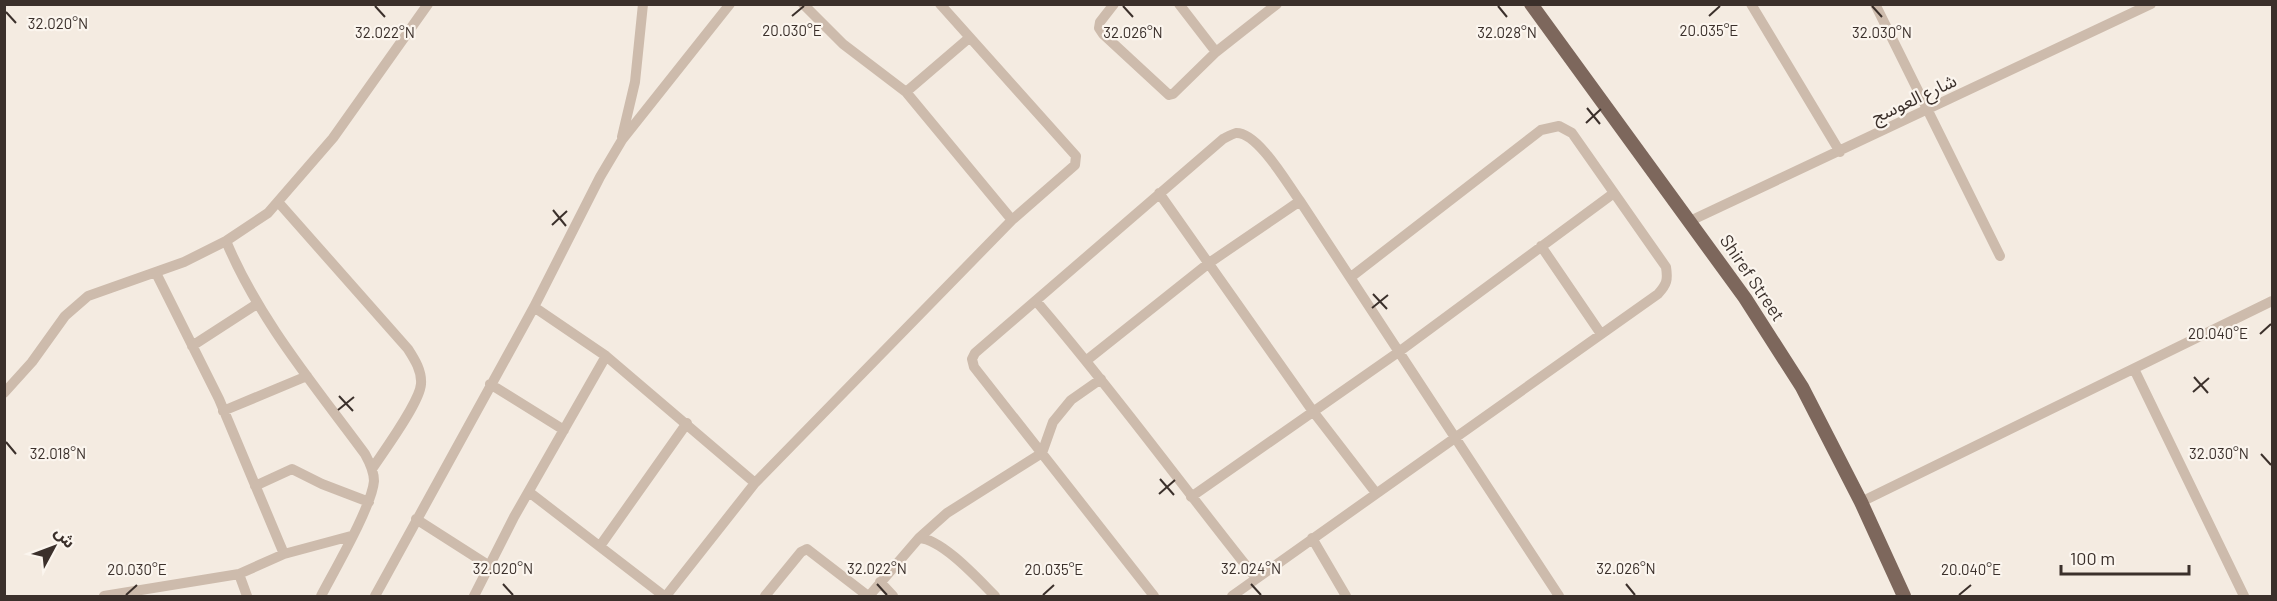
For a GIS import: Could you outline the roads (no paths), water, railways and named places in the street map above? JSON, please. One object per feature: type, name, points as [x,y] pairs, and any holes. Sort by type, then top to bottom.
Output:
[{"type":"main road","name":"Shiref Street","points":[[1531,4],[1745,298],[1802,387],[1861,502],[1904,597]]},
{"type":"street","points":[[4,393],[75,305],[88,296],[156,273],[226,241],[279,203],[333,138],[428,4]]},
{"type":"street","points":[[622,140],[635,82],[642,4]]},
{"type":"street","points":[[378,595],[416,519],[534,307],[622,140],[730,4]]},
{"type":"street","points":[[803,4],[843,44],[906,92],[1012,220]]},
{"type":"street","points":[[529,492],[665,597],[755,483],[1012,220],[1071,170],[1075,165],[1076,156],[940,4]]},
{"type":"street","points":[[1114,4],[1100,22],[1099,28],[1102,34],[1169,95],[1173,94],[1216,52],[1277,4]]},
{"type":"street","points":[[1179,4],[1216,52]]},
{"type":"street","points":[[1751,4],[1840,152]]},
{"type":"street","points":[[1875,4],[2000,256]]},
{"type":"street","name":"شارع العوسج","points":[[1690,221],[2151,4]]},
{"type":"street","points":[[906,92],[969,38]]},
{"type":"street","points":[[1232,597],[1658,294],[1667,284],[1668,277],[1666,267],[1572,133],[1559,126],[1549,126],[1351,277]]},
{"type":"street","points":[[1154,597],[974,367],[972,359],[975,352],[1200,156],[1223,139],[1236,133],[1248,136],[1259,144],[1300,201],[1559,597]]},
{"type":"street","points":[[1159,193],[1312,410],[1376,494]]},
{"type":"street","points":[[1191,497],[1312,410],[1400,351],[1614,193]]},
{"type":"street","points":[[1087,360],[1209,262],[1300,201]]},
{"type":"street","points":[[279,203],[408,349],[417,364],[421,376],[419,394],[372,469]]},
{"type":"street","points":[[226,241],[243,282],[257,304],[365,454],[372,469],[374,480],[369,502],[321,597]]},
{"type":"street","points":[[1541,246],[1601,334]]},
{"type":"street","points":[[156,273],[223,411],[284,554]]},
{"type":"street","points":[[1036,301],[1087,360],[1256,578]]},
{"type":"street","points":[[1861,502],[2272,301]]},
{"type":"street","points":[[192,346],[257,304]]},
{"type":"street","points":[[534,307],[606,356],[755,483]]},
{"type":"street","points":[[474,597],[489,565],[606,356]]},
{"type":"street","points":[[2134,369],[2244,597]]},
{"type":"street","points":[[223,411],[307,376]]},
{"type":"street","points":[[765,597],[801,552],[807,549],[868,597],[919,538],[947,513],[1042,453],[1053,422],[1071,400],[1101,379]]},
{"type":"street","points":[[490,384],[564,430]]},
{"type":"street","points":[[600,546],[687,423]]},
{"type":"street","points":[[255,486],[292,469],[322,484],[369,502]]},
{"type":"street","points":[[416,519],[489,565]]},
{"type":"street","points":[[104,597],[239,574],[284,554],[351,536]]},
{"type":"street","points":[[919,538],[929,538],[944,548],[990,594]]},
{"type":"street","points":[[1312,538],[1346,597]]},
{"type":"street","points":[[239,574],[247,597]]},
{"type":"street","points":[[880,582],[893,597]]}]
